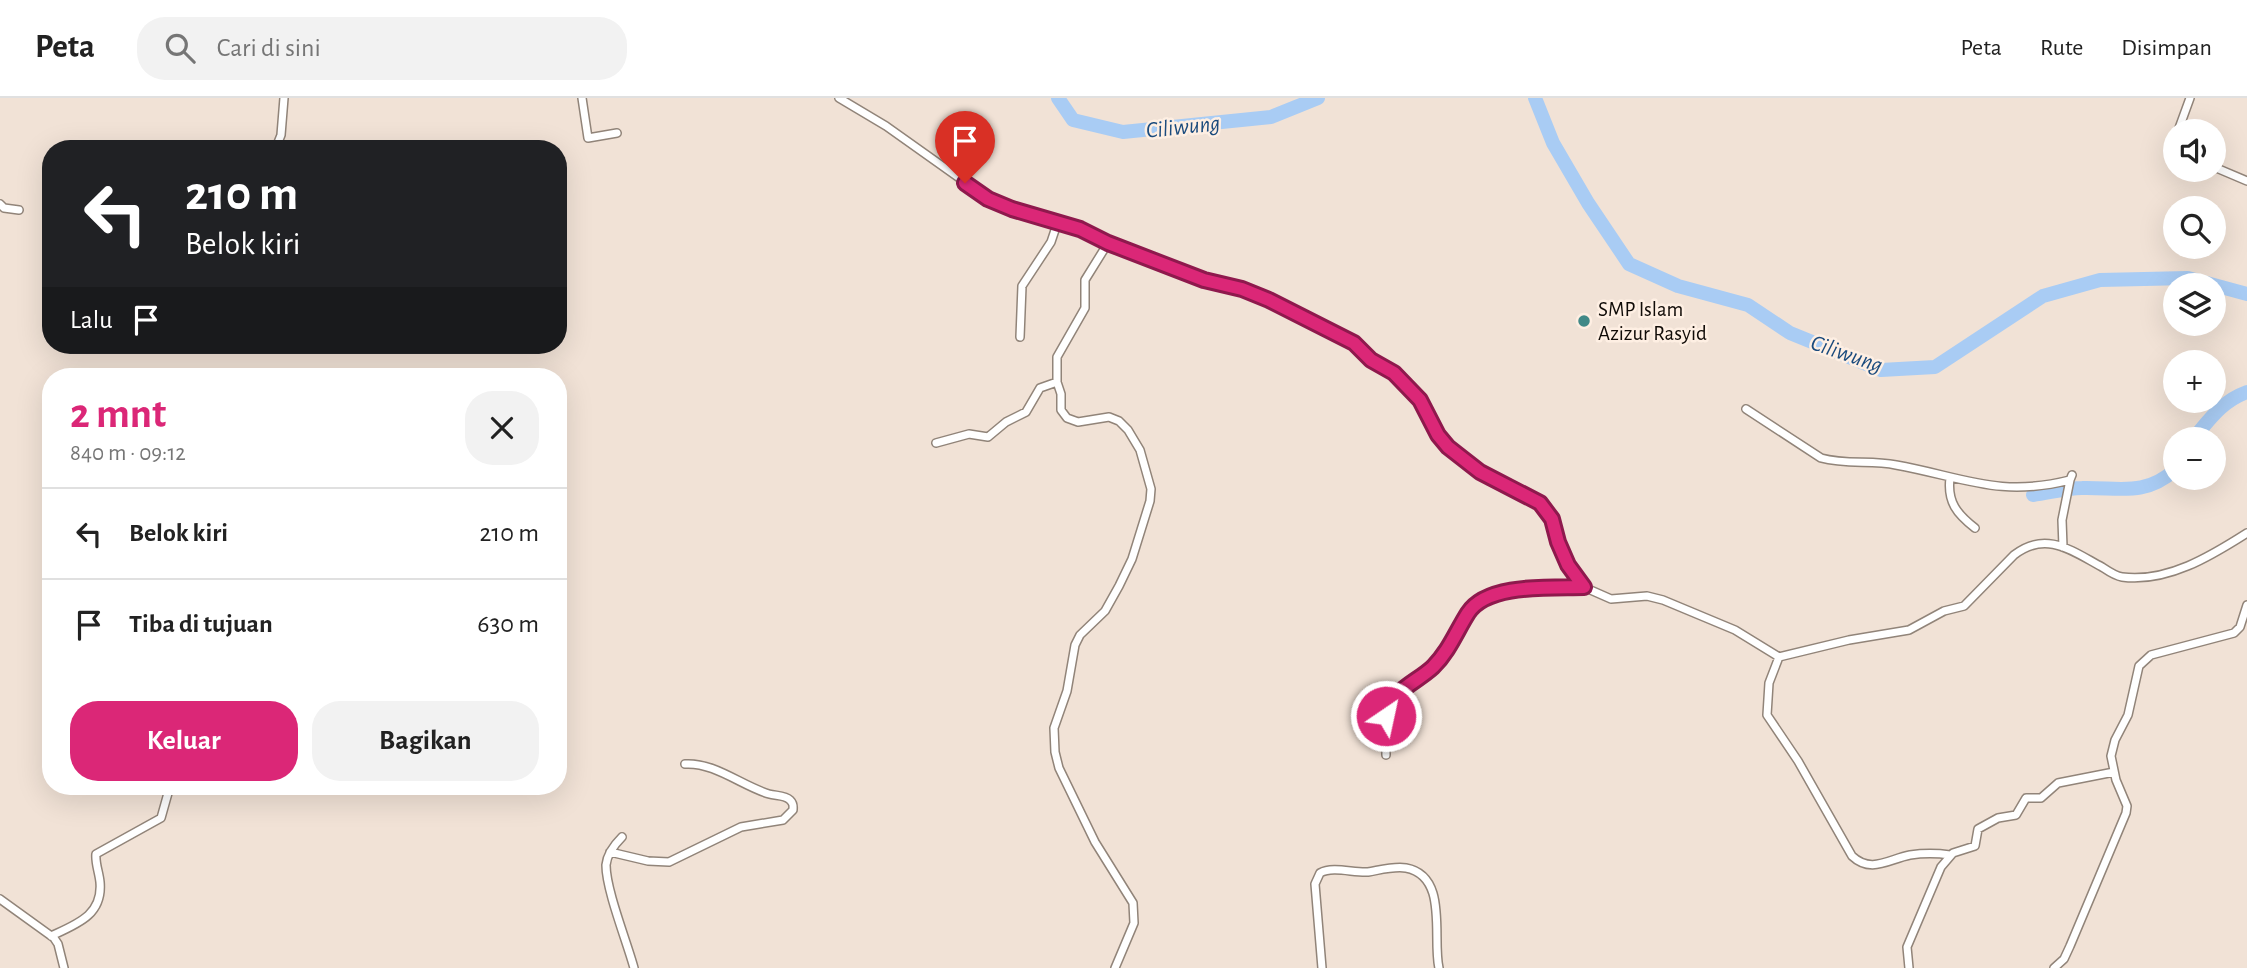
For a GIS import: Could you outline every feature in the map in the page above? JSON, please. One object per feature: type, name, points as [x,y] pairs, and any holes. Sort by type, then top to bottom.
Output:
[{"type":"street","points":[[279,140],[284,98]]},
{"type":"street","points":[[582,98],[588,138],[617,133]]},
{"type":"street","points":[[839,98],[915,146],[988,199],[1092,233],[1108,243],[1204,280],[1242,289],[1295,311],[1354,343],[1371,360],[1394,373],[1420,400],[1438,435],[1448,447],[1480,472],[1540,503],[1552,519],[1568,565],[1584,587],[1609,599],[1647,596],[1667,602],[1735,630],[1779,657],[1909,629],[1944,611],[1964,606],[2021,550],[2045,542],[2063,547],[2118,576],[2137,577],[2180,569],[2220,550],[2247,533]]},
{"type":"street","points":[[2182,119],[2190,98]]},
{"type":"street","points":[[2226,172],[2247,181]]},
{"type":"street","points":[[0,204],[4,208],[19,211]]},
{"type":"street","points":[[1020,337],[1022,286],[1051,242],[1058,221]]},
{"type":"street","points":[[1108,243],[1084,280],[1085,308],[1057,357],[1056,382],[1061,394],[1061,410],[1067,418],[1078,422],[1114,418],[1128,429],[1140,450],[1151,489],[1150,501],[1119,586],[1105,611],[1084,631],[1075,645],[1067,691],[1054,728],[1059,768],[1095,842],[1133,903],[1134,923],[1115,968]]},
{"type":"street","points":[[936,443],[969,434],[988,438],[1006,422],[1026,412],[1041,388],[1056,382]]},
{"type":"street","points":[[1746,409],[1821,458],[1896,465],[1949,482],[2015,489],[2069,482],[2062,520],[2063,547]]},
{"type":"street","points":[[1949,482],[1954,509],[1975,528]]},
{"type":"street","points":[[1385,755],[1388,707],[1397,694],[1446,652],[1467,613],[1479,600],[1490,594],[1504,592],[1584,587]]},
{"type":"street","points":[[2054,968],[2064,959],[2126,813],[2127,806],[2114,772],[2111,752],[2128,715],[2136,675],[2144,659],[2151,654],[2234,633],[2240,627],[2247,605]]},
{"type":"street","points":[[1779,657],[1769,683],[1767,715],[1798,761],[1858,862],[1870,866],[1909,856],[1935,853],[1950,855],[1975,846],[1980,827],[1998,818],[2018,814],[2026,798],[2041,798],[2058,783],[2114,772]]},
{"type":"street","points":[[610,852],[648,861],[668,862],[741,827],[783,820],[793,810],[793,804],[783,796],[769,794],[707,768],[685,764]]},
{"type":"street","points":[[51,936],[88,918],[93,912],[100,890],[96,854],[155,824],[161,818],[167,795]]},
{"type":"street","points":[[622,836],[610,852],[606,866],[634,968]]},
{"type":"street","points":[[1909,968],[1907,947],[1913,929],[1941,867],[1950,855]]},
{"type":"street","points":[[1322,968],[1315,884],[1317,877],[1328,870],[1360,872],[1401,867],[1423,876],[1431,888],[1438,921],[1435,944],[1439,968]]},
{"type":"street","points":[[0,899],[51,936],[58,944],[64,968]]},
{"type":"waterway","name":"Ciliwung","points":[[1058,98],[1073,120],[1123,132],[1271,117],[1318,98]]},
{"type":"waterway","name":"Ciliwung","points":[[1535,98],[1553,143],[1588,203],[1629,264],[1678,286],[1748,305],[1790,333],[1881,370],[1935,367],[2043,296],[2100,280],[2188,278],[2247,294]]},
{"type":"waterway","points":[[2203,427],[2223,406],[2247,392]]},
{"type":"waterway","points":[[2033,495],[2076,488],[2131,489],[2163,479]]},
{"type":"place","name":"SMP Islam Azizur Rasyid","points":[[1584,321]]},
{"type":"route","points":[[965,183],[988,199],[1012,209],[1092,233],[1108,243],[1179,268],[1204,280],[1242,289],[1269,300],[1349,340],[1371,360],[1394,373],[1420,400],[1438,435],[1448,447],[1480,472],[1530,496],[1545,508],[1552,519],[1568,565],[1584,587],[1504,592],[1490,594],[1479,600],[1467,613],[1446,652],[1397,694],[1388,707],[1386,716]]}]
